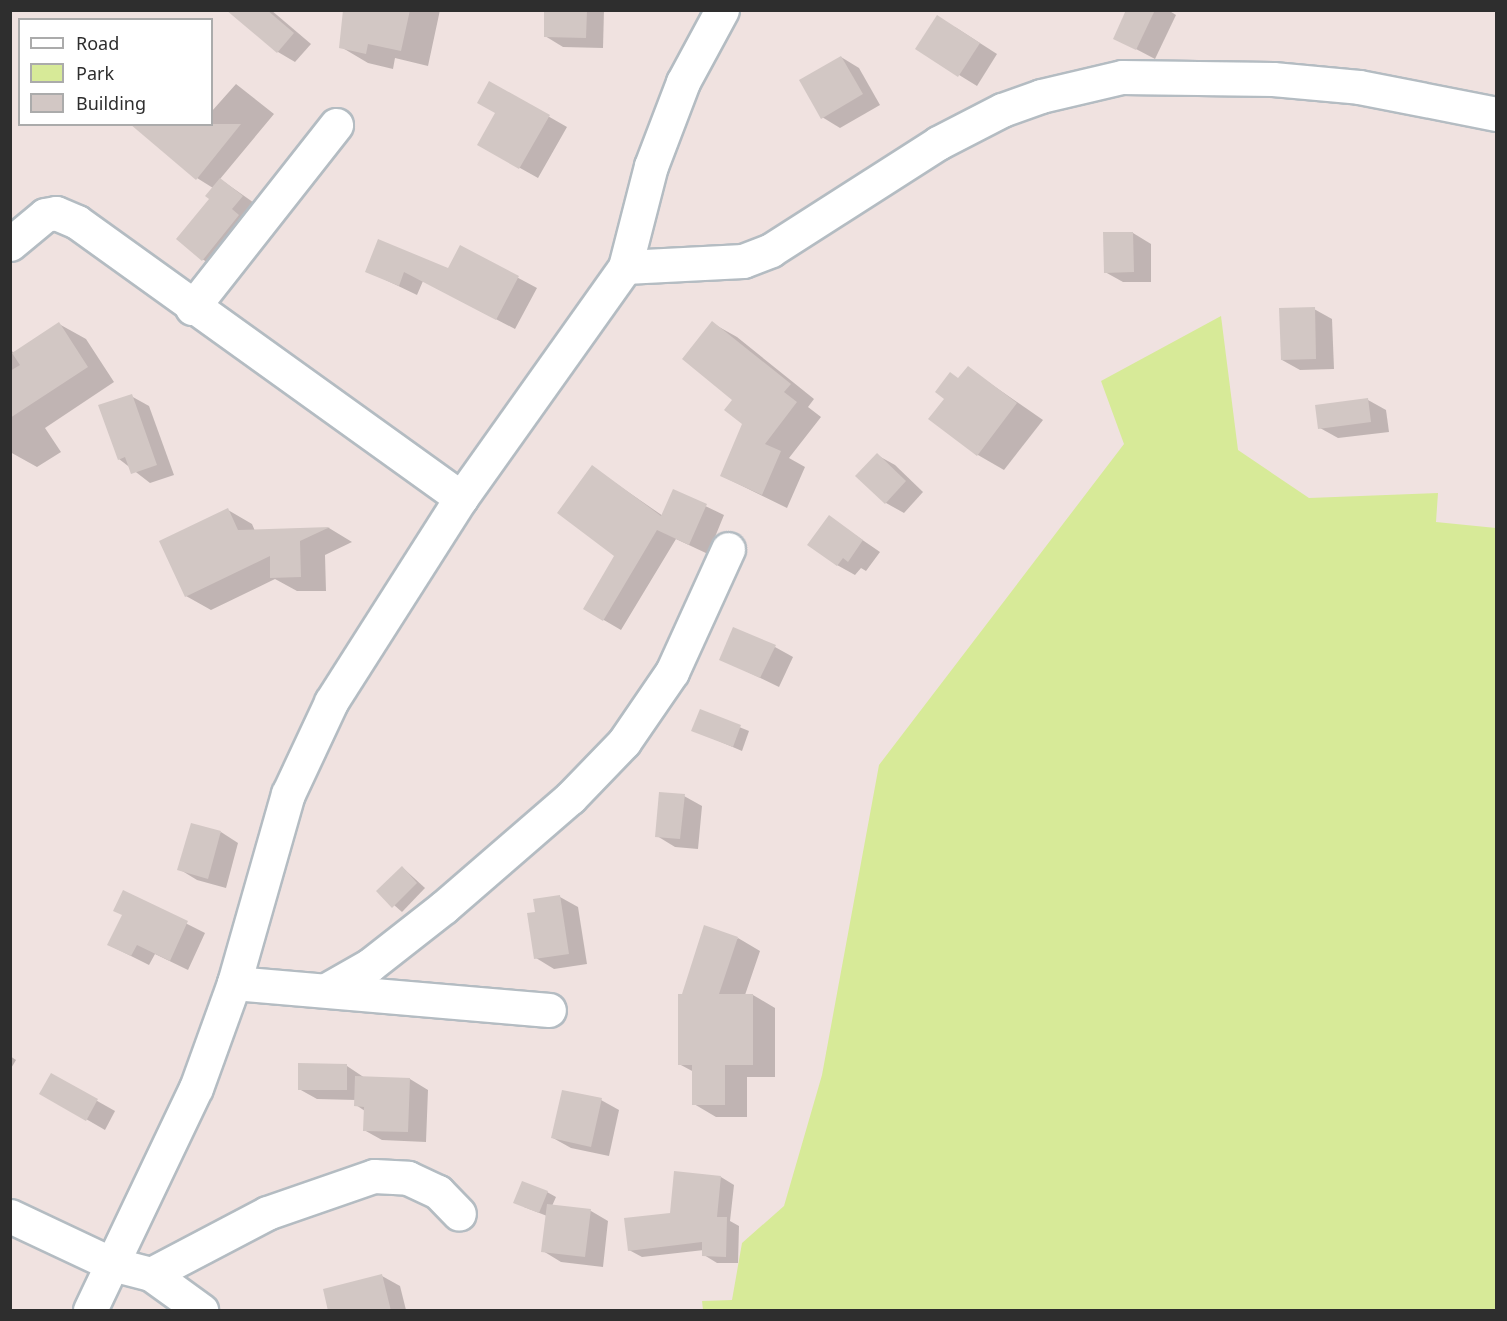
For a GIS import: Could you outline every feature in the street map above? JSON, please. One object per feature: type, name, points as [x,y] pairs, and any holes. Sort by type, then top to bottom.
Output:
[{"type":"street","points":[[90,1311],[196,1088],[234,983],[288,794],[321,722],[461,498],[626,267],[655,155],[682,81],[722,10]]},
{"type":"street","points":[[626,267],[743,261],[771,250],[938,143],[1002,110],[1041,96],[1122,77],[1273,79],[1359,87],[1497,114]]},
{"type":"street","points":[[192,308],[336,125]]},
{"type":"street","points":[[10,243],[45,215],[64,216],[461,498]]},
{"type":"street","points":[[326,990],[370,965],[444,908],[570,798],[624,742],[672,672],[728,549]]},
{"type":"street","points":[[234,983],[549,1010]]},
{"type":"street","points":[[151,1274],[267,1213],[374,1176],[408,1178],[438,1192],[459,1214]]},
{"type":"street","points":[[10,1215],[112,1264],[151,1274],[201,1311]]},
{"type":"green space","points":[[1221,316],[1238,450],[1309,498],[1438,493],[1436,522],[1496,528],[1496,1310],[703,1310],[702,1301],[732,1300],[742,1243],[784,1206],[822,1075],[879,765],[1124,444],[1101,381]]},
{"type":"building","points":[[226,10],[267,10],[294,33],[277,53]]},
{"type":"building","points":[[343,10],[410,10],[401,51],[368,44],[366,54],[339,48]]},
{"type":"building","points":[[544,10],[587,10],[586,38],[544,37]]},
{"type":"building","points":[[1126,10],[1155,10],[1136,50],[1113,39]]},
{"type":"building","points":[[937,15],[980,43],[958,77],[915,49]]},
{"type":"building","points":[[841,56],[863,94],[821,119],[799,80]]},
{"type":"building","points":[[489,81],[550,115],[519,169],[477,145],[495,113],[477,103]]},
{"type":"building","points":[[241,124],[196,180],[132,126]]},
{"type":"building","points":[[220,178],[243,196],[232,209],[239,215],[202,261],[176,239],[209,199],[205,196]]},
{"type":"building","points":[[1103,232],[1133,232],[1134,272],[1104,273]]},
{"type":"building","points":[[378,239],[448,268],[460,245],[519,276],[496,320],[404,272],[399,286],[365,272]]},
{"type":"building","points":[[1315,307],[1316,359],[1281,360],[1279,308]]},
{"type":"building","points":[[712,321],[791,384],[784,392],[797,402],[765,444],[781,451],[762,495],[720,476],[742,424],[724,410],[732,400],[682,359]]},
{"type":"building","points":[[59,322],[88,367],[10,418],[10,371],[20,365],[12,353]]},
{"type":"building","points":[[968,366],[1017,403],[977,456],[928,419],[944,399],[935,392],[950,372],[958,378]]},
{"type":"building","points":[[132,394],[157,465],[131,474],[125,457],[118,460],[98,405]]},
{"type":"building","points":[[1368,398],[1371,422],[1318,429],[1315,405]]},
{"type":"building","points":[[877,453],[906,481],[885,504],[855,476]]},
{"type":"building","points":[[592,465],[661,516],[673,489],[707,504],[689,545],[657,530],[603,621],[583,609],[614,556],[557,513]]},
{"type":"building","points":[[228,508],[238,530],[330,527],[300,541],[301,577],[270,578],[270,556],[185,597],[159,541]]},
{"type":"building","points":[[829,515],[863,540],[848,562],[843,558],[837,566],[807,545]]},
{"type":"building","points":[[733,627],[776,645],[760,678],[719,660]]},
{"type":"building","points":[[700,709],[741,725],[733,747],[691,731]]},
{"type":"building","points":[[659,792],[685,794],[680,839],[655,837]]},
{"type":"building","points":[[191,823],[221,831],[208,879],[177,870]]},
{"type":"building","points":[[402,866],[417,883],[392,908],[376,891]]},
{"type":"building","points":[[123,890],[188,921],[170,961],[137,945],[131,956],[107,945],[122,915],[113,911]]},
{"type":"building","points":[[560,895],[569,954],[534,959],[527,913],[535,912],[533,899]]},
{"type":"building","points":[[704,925],[738,937],[719,994],[753,994],[753,1065],[725,1065],[725,1105],[692,1105],[692,1065],[678,1065],[678,994],[682,994]]},
{"type":"building","points":[[298,1063],[347,1064],[347,1090],[298,1090]]},
{"type":"building","points":[[51,1073],[98,1099],[86,1121],[39,1094]]},
{"type":"building","points":[[355,1076],[410,1078],[408,1132],[363,1131],[364,1107],[354,1106]]},
{"type":"building","points":[[562,1090],[602,1098],[591,1147],[551,1138]]},
{"type":"building","points":[[674,1171],[721,1176],[717,1217],[727,1217],[726,1257],[702,1256],[702,1242],[628,1251],[624,1218],[670,1213]]},
{"type":"building","points":[[522,1181],[548,1191],[539,1213],[513,1203]]},
{"type":"building","points":[[547,1204],[591,1209],[585,1257],[541,1252]]},
{"type":"building","points":[[382,1274],[391,1311],[328,1311],[323,1289]]}]
